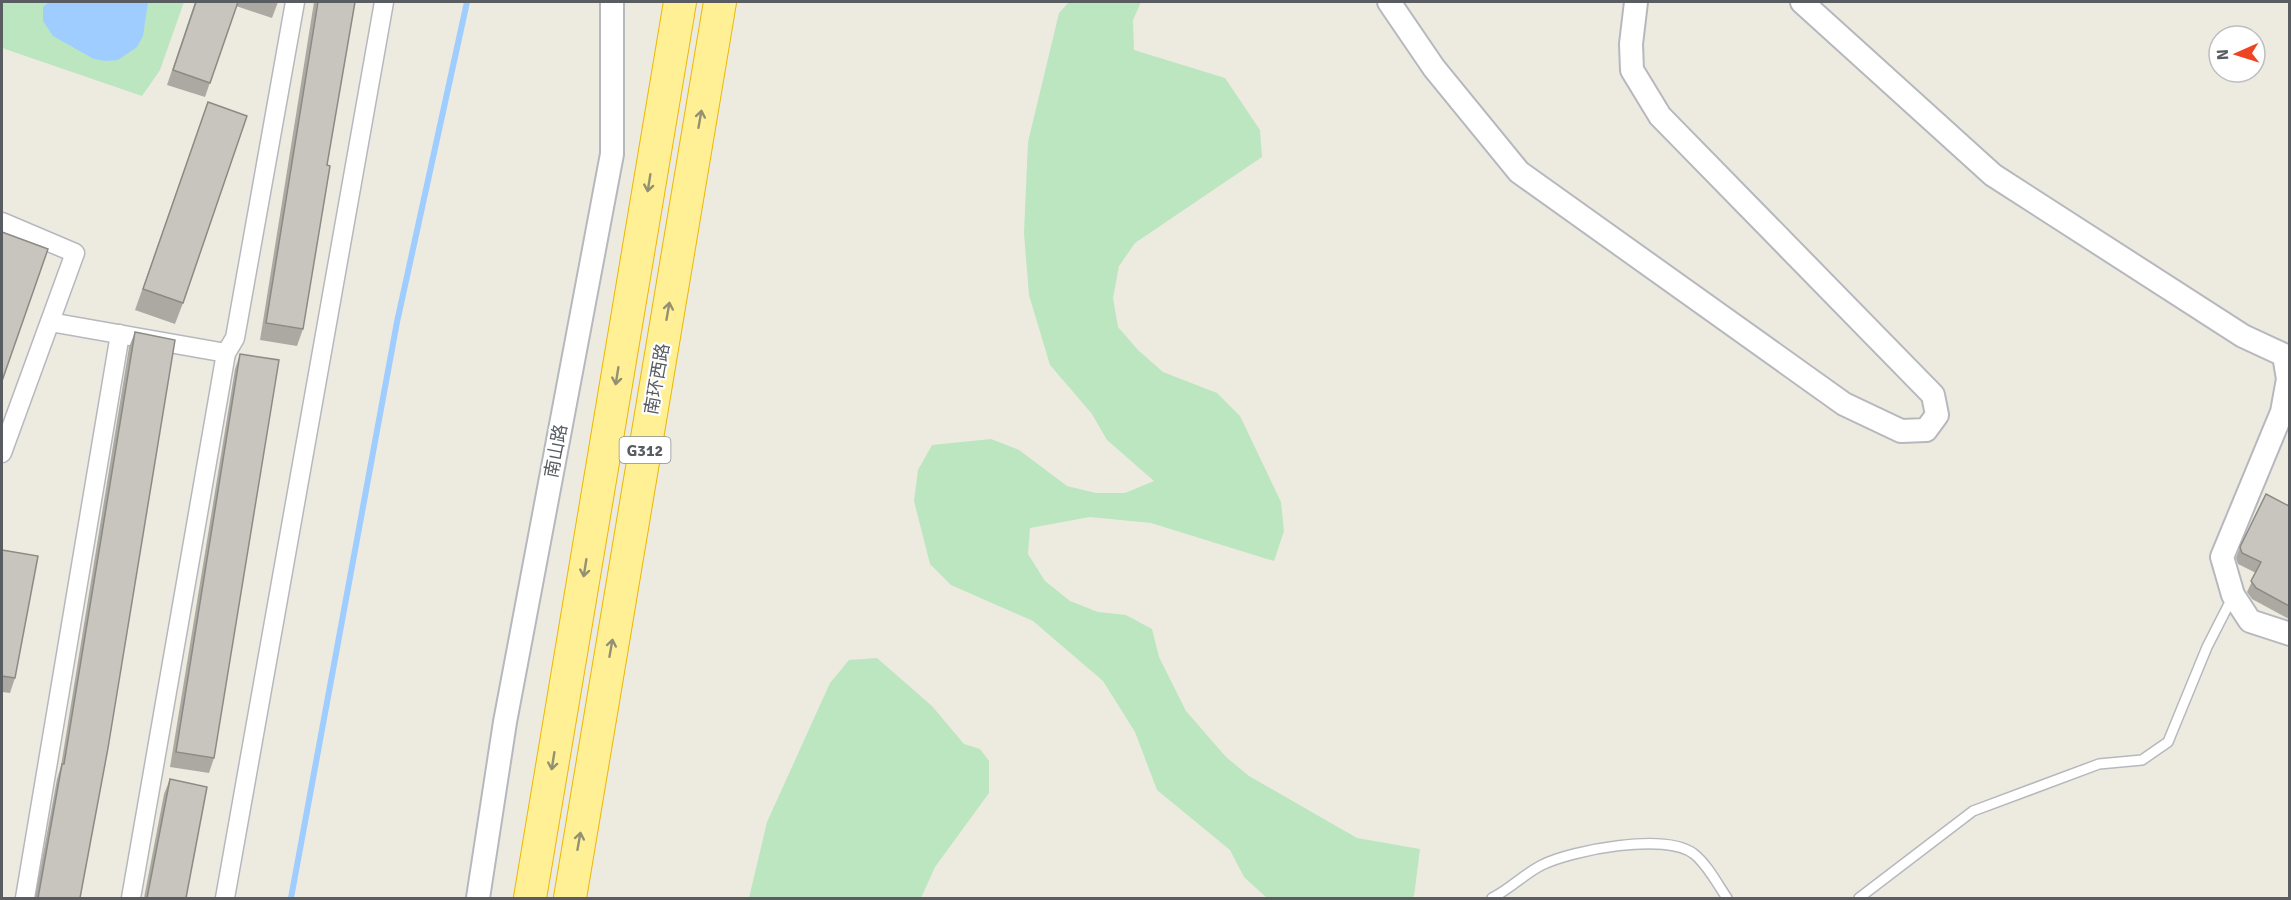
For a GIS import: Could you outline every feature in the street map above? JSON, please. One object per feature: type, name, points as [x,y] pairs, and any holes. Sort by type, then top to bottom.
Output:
[{"type":"highway","name":"G312","points":[[530,898],[680,2]]},
{"type":"highway","name":"南环西路","points":[[570,898],[720,2]]},
{"type":"street","points":[[131,898],[226,353],[235,338],[295,2]]},
{"type":"street","points":[[225,898],[384,2]]},
{"type":"street","name":"南山路","points":[[478,898],[507,710],[612,154],[612,2]]},
{"type":"street","points":[[1389,2],[1434,68],[1519,172],[1844,404],[1901,431],[1926,430],[1937,415],[1933,396],[1660,116],[1632,70],[1631,44],[1635,2]]},
{"type":"street","points":[[1802,2],[1993,175],[2243,336],[2287,355],[2288,379],[2283,412],[2222,557],[2233,595],[2250,621],[2289,634]]},
{"type":"street","points":[[2,222],[75,253],[2,453]]},
{"type":"street","points":[[50,322],[226,353]]},
{"type":"street","points":[[25,898],[120,334]]},
{"type":"lane","points":[[1859,898],[1973,811],[2099,764],[2142,760],[2168,742],[2207,646],[2233,595]]},
{"type":"lane","points":[[1492,898],[1542,865],[1581,854],[1628,846],[1666,844],[1694,854],[1727,898]]},
{"type":"green space","points":[[2,2],[184,2],[160,70],[142,96],[2,48]]},
{"type":"green space","points":[[1069,2],[1141,2],[1133,20],[1134,50],[1225,78],[1260,130],[1262,157],[1135,243],[1119,266],[1113,298],[1118,327],[1138,350],[1163,372],[1217,393],[1240,416],[1281,502],[1284,531],[1274,561],[1151,523],[1090,517],[1030,528],[1028,554],[1045,581],[1070,601],[1098,612],[1126,615],[1152,629],[1159,657],[1186,711],[1226,757],[1249,776],[1357,838],[1420,849],[1414,896],[1411,898],[1267,898],[1244,877],[1230,850],[1157,790],[1135,732],[1103,681],[1033,621],[951,585],[930,564],[914,501],[918,470],[932,445],[991,439],[1019,450],[1067,486],[1096,493],[1125,493],[1154,481],[1107,440],[1092,414],[1050,365],[1029,295],[1024,233],[1028,142],[1059,13]]},
{"type":"green space","points":[[877,658],[932,706],[964,744],[980,749],[989,761],[989,793],[935,867],[921,898],[749,898],[767,822],[830,683],[849,660]]},
{"type":"water","points":[[49,2],[148,2],[143,36],[137,47],[118,60],[94,59],[53,36],[43,21],[43,7]]},
{"type":"building","points":[[196,2],[238,2],[210,83],[173,70]]},
{"type":"building","points":[[318,2],[355,2],[327,165],[330,166],[303,329],[266,323]]},
{"type":"building","points":[[208,102],[247,116],[183,303],[143,289]]},
{"type":"building","points":[[2,232],[48,249],[2,381]]},
{"type":"building","points":[[135,332],[175,340],[108,748],[80,898],[38,898],[62,764],[64,764]]},
{"type":"building","points":[[240,354],[279,360],[214,758],[176,752]]},
{"type":"building","points":[[2266,494],[2289,506],[2289,606],[2256,588],[2251,581],[2261,562],[2242,553],[2240,547]]},
{"type":"building","points":[[2,550],[38,556],[15,678],[2,676]]},
{"type":"building","points":[[170,779],[207,787],[186,898],[147,898]]},
{"type":"waterway","points":[[291,898],[397,322],[467,2]]}]
